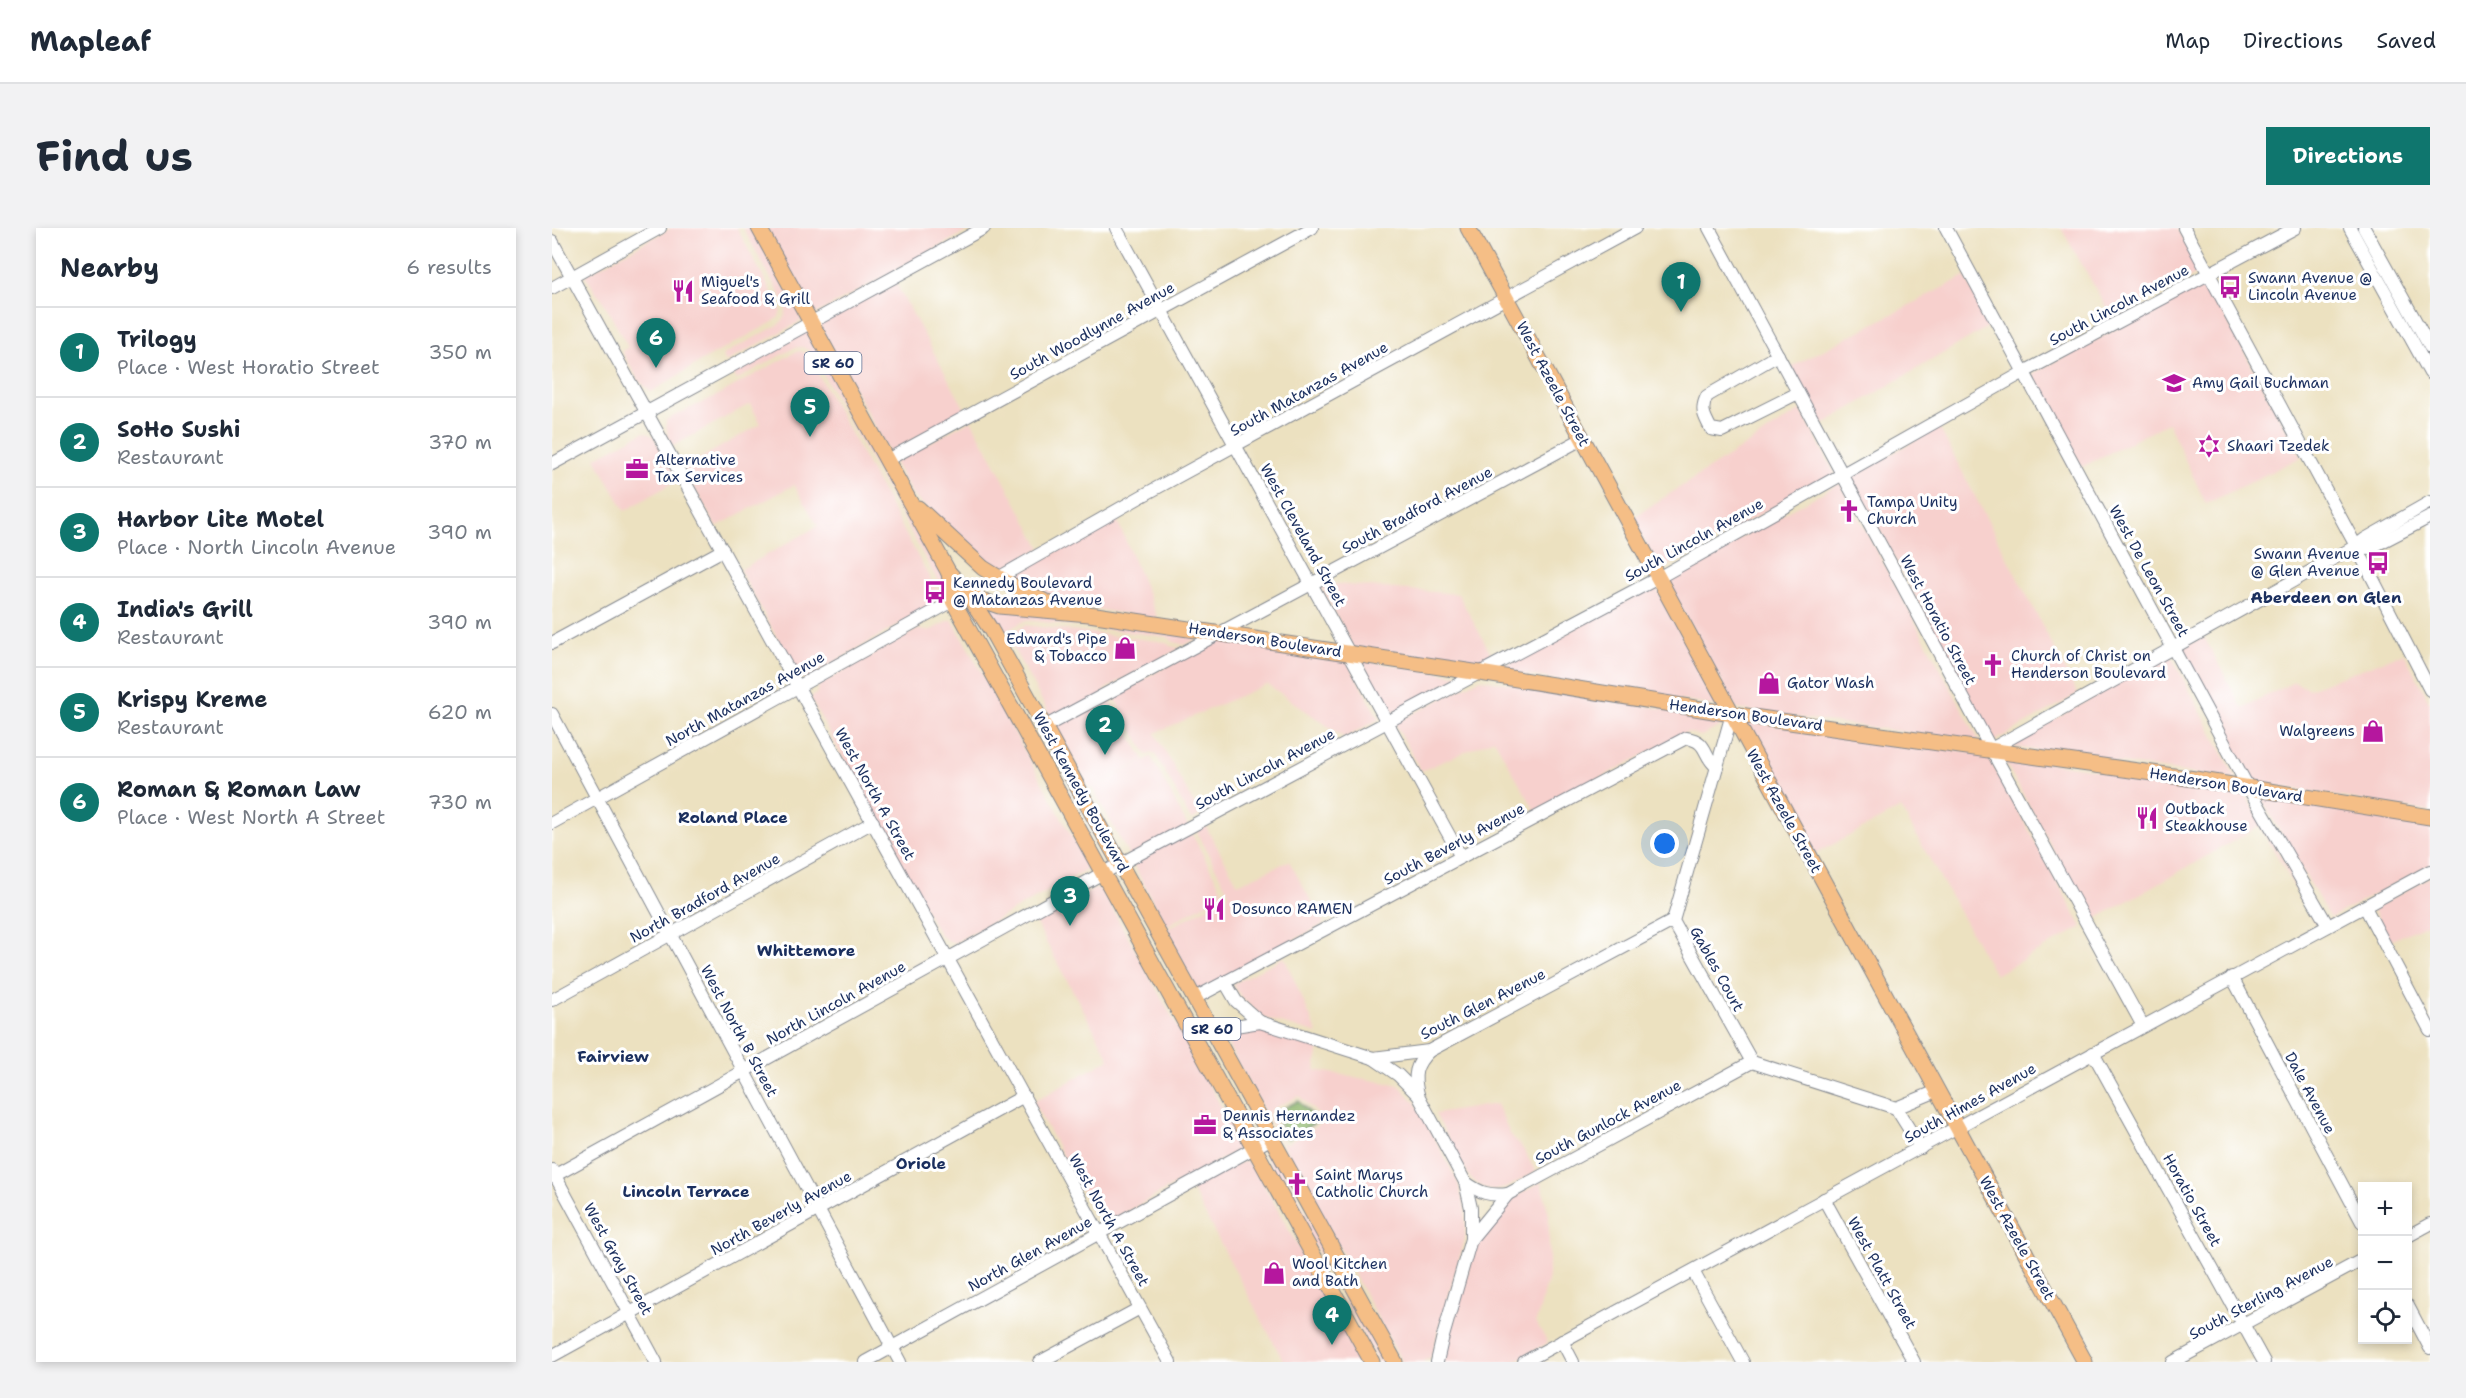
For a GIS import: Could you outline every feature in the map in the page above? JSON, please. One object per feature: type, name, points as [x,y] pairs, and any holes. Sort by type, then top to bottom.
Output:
[{"type":"main road","name":"West Kennedy Boulevard","points":[[759,228],[949,573],[972,601],[991,630],[1395,1362]]},
{"type":"main road","name":"West Azeele Street","points":[[1468,228],[2085,1362]]},
{"type":"main road","name":"Henderson Boulevard","points":[[908,500],[998,578],[1062,610]]},
{"type":"main road","name":"Henderson Boulevard","points":[[949,573],[965,589],[992,605],[1017,609],[1062,610],[1480,673],[1732,714],[1991,749],[2430,817]]},
{"type":"main road","name":"SR 60","points":[[949,573],[952,601]]},
{"type":"main road","name":"West Kennedy Boulevard","points":[[952,601],[1372,1362]]},
{"type":"street","points":[[552,288],[660,228]]},
{"type":"street","points":[[552,464],[984,228]]},
{"type":"street","name":"West Cleveland Street","points":[[1116,228],[1461,857]]},
{"type":"street","name":"South Woodlynne Avenue","points":[[887,460],[1312,228]]},
{"type":"street","name":"South Matanzas Avenue","points":[[998,578],[1635,228]]},
{"type":"street","name":"West Horatio Street","points":[[1709,228],[2144,1026]]},
{"type":"street","name":"West De Leon Street","points":[[1946,228],[2248,787],[2328,926]]},
{"type":"street","points":[[2184,228],[2356,546],[2430,690]]},
{"type":"street","name":"South Lincoln Avenue","points":[[1103,873],[1658,578],[2024,372],[2295,228]]},
{"type":"street","points":[[2350,228],[2418,338],[2430,347]]},
{"type":"street","points":[[2364,228],[2418,338],[2430,373]]},
{"type":"street","name":"West North A Street","points":[[552,241],[1170,1362]]},
{"type":"street","points":[[1778,355],[1707,396],[1702,405],[1703,414],[1711,429],[1722,431],[1798,393]]},
{"type":"street","name":"South Bradford Avenue","points":[[1044,727],[1582,439]]},
{"type":"street","points":[[1991,749],[2356,546],[2365,538],[2430,502]]},
{"type":"street","points":[[2356,546],[2370,548],[2430,517]]},
{"type":"street","points":[[552,643],[723,550]]},
{"type":"street","name":"North Matanzas Avenue","points":[[552,823],[952,601]]},
{"type":"street","name":"West North B Street","points":[[552,714],[900,1362]]},
{"type":"street","name":"Gables Court","points":[[1732,714],[1673,921],[1752,1062]]},
{"type":"street","name":"South Beverly Avenue","points":[[1195,998],[1686,738],[1695,739],[1703,746],[1710,762],[1717,767]]},
{"type":"street","name":"North Bradford Avenue","points":[[552,1000],[873,822]]},
{"type":"street","name":"South Himes Avenue","points":[[1524,1362],[2430,871]]},
{"type":"street","name":"North Lincoln Avenue","points":[[553,1174],[1103,873]]},
{"type":"street","points":[[2365,907],[2430,1030]]},
{"type":"street","name":"South Glen Avenue","points":[[1225,982],[1236,1001],[1260,1022],[1373,1058],[1429,1051],[1673,921]]},
{"type":"street","name":"Dale Avenue","points":[[2232,977],[2358,1214]]},
{"type":"street","name":"South Glen Avenue","points":[[1216,1036],[1235,1026],[1260,1022]]},
{"type":"street","points":[[1429,1051],[1419,1061],[1414,1079],[1418,1095],[1465,1182],[1471,1208],[1471,1239]]},
{"type":"street","name":"Horatio Street","points":[[2093,1053],[2264,1362]]},
{"type":"street","points":[[1373,1058],[1398,1075],[1418,1095]]},
{"type":"street","points":[[1752,1062],[1896,1108],[1921,1148]]},
{"type":"street","name":"South Gunlock Avenue","points":[[1436,1361],[1471,1239],[1508,1194],[1752,1062]]},
{"type":"street","points":[[1896,1108],[1936,1091]]},
{"type":"street","name":"North Beverly Avenue","points":[[552,1356],[1024,1096]]},
{"type":"street","name":"North Glen Avenue","points":[[865,1362],[1272,1138]]},
{"type":"street","name":"West Gray Street","points":[[553,1174],[657,1362]]},
{"type":"street","points":[[1465,1182],[1479,1192],[1491,1196],[1508,1194]]},
{"type":"street","name":"West Platt Street","points":[[1824,1199],[1914,1362]]},
{"type":"street","points":[[2412,1234],[2430,1224]]},
{"type":"street","name":"South Sterling Avenue","points":[[2173,1362],[2358,1262]]},
{"type":"street","points":[[1693,1271],[1743,1362]]},
{"type":"street","points":[[1040,1362],[1140,1308]]},
{"type":"street","points":[[2412,1314],[2430,1348]]},
{"type":"street","points":[[1562,1341],[1573,1362]]},
{"type":"shaded area","points":[[671,228],[737,228],[781,310],[779,317],[773,322],[651,392],[638,380],[622,351],[628,347],[600,296],[585,275]]},
{"type":"shaded area","points":[[743,228],[753,228],[803,320],[726,362],[722,355],[778,325],[784,319],[786,311],[785,304]]},
{"type":"shaded area","points":[[766,228],[973,228],[814,315]]},
{"type":"shaded area","points":[[2061,228],[2177,228],[2201,272],[2113,319]]},
{"type":"shaded area","points":[[1965,276],[1991,325],[1822,425],[1791,367]]},
{"type":"shaded area","points":[[2206,281],[2301,457],[2206,504],[2168,423],[2082,467],[2032,374]]},
{"type":"shaded area","points":[[895,282],[966,411],[889,453],[819,324]]},
{"type":"shaded area","points":[[808,330],[944,576],[946,599],[941,601],[941,587],[810,351],[802,347],[794,348],[736,380],[731,371]]},
{"type":"shaded area","points":[[801,351],[807,354],[938,593],[936,603],[807,678],[796,673],[740,570],[818,526],[794,485],[716,527],[683,468],[761,424],[750,404],[673,446],[668,438],[666,423],[666,420],[718,395],[795,352]]},
{"type":"shaded area","points":[[1801,410],[1835,474],[1660,570],[1632,518]]},
{"type":"shaded area","points":[[971,420],[1041,548],[999,571],[913,496],[894,462]]},
{"type":"shaded area","points":[[1939,427],[2078,694],[1993,742],[1851,477]]},
{"type":"shaded area","name":"Alternative Tax Services","points":[[644,432],[653,436],[679,479],[625,511],[595,458]]},
{"type":"shaded area","points":[[1840,483],[1980,742],[1736,709],[1665,579]]},
{"type":"shaded area","points":[[1116,517],[1158,619],[1064,604],[1009,578]]},
{"type":"shaded area","points":[[1322,583],[1458,594],[1494,659],[1479,667],[1354,648],[1320,585]]},
{"type":"shaded area","points":[[1655,585],[1721,707],[1496,670]]},
{"type":"shaded area","points":[[982,606],[1201,636],[1185,645],[1173,642],[1168,637],[1026,620],[1001,634]]},
{"type":"shaded area","points":[[952,619],[1088,866],[1083,872],[954,943],[939,934],[810,698],[816,694],[819,685],[916,630],[931,630]]},
{"type":"shaded area","points":[[1025,625],[1166,642],[1170,646],[1181,648],[1104,690],[1144,760],[1090,789],[1006,635]]},
{"type":"shaded area","points":[[2204,637],[2242,708],[2294,682],[2309,689],[2404,653],[2430,703],[2430,812],[2252,782],[2181,648]]},
{"type":"shaded area","points":[[1218,639],[1346,658],[1379,719],[1345,738],[1267,684],[1155,733],[1200,815],[1191,820],[1156,755],[1152,753],[1147,755],[1113,695]]},
{"type":"shaded area","points":[[2170,654],[2237,780],[2007,746]]},
{"type":"shaded area","points":[[1361,660],[1462,676],[1390,714]]},
{"type":"shaded area","points":[[1480,679],[1725,719],[1723,725],[1701,736],[1687,732],[1536,812],[1494,739],[1421,771],[1395,723]]},
{"type":"shaded area","points":[[1742,721],[1987,754],[2082,927],[1995,975],[1901,808],[1815,854]]},
{"type":"shaded area","points":[[2002,756],[2244,792],[2320,924],[2317,926],[2260,826],[2092,921]]},
{"type":"shaded area","points":[[1151,757],[1224,894],[1166,926],[1093,788]]},
{"type":"shaded area","points":[[2259,795],[2430,823],[2430,865],[2330,918]]},
{"type":"shaded area","points":[[1205,825],[1238,884],[1289,861],[1324,924],[1198,991],[1165,930],[1228,896],[1196,830]]},
{"type":"shaded area","points":[[2430,877],[2430,923],[2390,941],[2373,909]]},
{"type":"shaded area","points":[[1095,889],[1100,889],[1104,894],[1241,1146],[1236,1151],[1108,1222],[1095,1215],[1033,1102],[1110,1059],[1035,922]]},
{"type":"shaded area","points":[[1284,957],[1318,1034],[1264,1018],[1241,997],[1233,984]]},
{"type":"shaded area","points":[[1258,1028],[1319,1047],[1315,1070],[1399,1085],[1415,1102],[1458,1182],[1465,1209],[1465,1239],[1431,1357],[1422,1362],[1402,1362],[1224,1038],[1237,1031]],"holes":[[[1299,1096],[1322,1118],[1323,1122],[1286,1144],[1269,1114],[1272,1109]]]},
{"type":"shaded area","points":[[1497,1104],[1510,1134],[1523,1149],[1536,1172],[1506,1188],[1492,1191],[1470,1178],[1435,1114]]},
{"type":"shaded area","points":[[1269,1145],[1388,1362],[1378,1362],[1262,1150]]},
{"type":"shaded area","points":[[1246,1161],[1254,1167],[1362,1362],[1284,1362],[1192,1190],[1193,1187]]},
{"type":"shaded area","points":[[1541,1182],[1549,1215],[1549,1277],[1536,1322],[1548,1343],[1513,1362],[1444,1362],[1442,1359],[1477,1240],[1511,1199]]},
{"type":"green space","points":[[1298,1101],[1318,1121],[1287,1139],[1274,1113]]},
{"type":"place","name":"Swann Avenue @ Lincoln Avenue","points":[[2230,287]]},
{"type":"place","name":"Miguel's Seafood & Grill","points":[[683,291]]},
{"type":"place","name":"Trilogy","points":[[1681,312]]},
{"type":"place","name":"Roman & Roman Law","points":[[656,368]]},
{"type":"place","name":"Amy Gail Buchman","points":[[2174,383]]},
{"type":"place","name":"Krispy Kreme","points":[[810,437]]},
{"type":"place","name":"Shaari Tzedek","points":[[2209,446]]},
{"type":"place","name":"Alternative Tax Services","points":[[637,469]]},
{"type":"place","name":"Tampa Unity Church","points":[[1849,511]]},
{"type":"place","name":"Swann Avenue @ Glen Avenue","points":[[2378,563]]},
{"type":"place","name":"Kennedy Boulevard @ Matanzas Avenue","points":[[935,592]]},
{"type":"place","name":"Edward's Pipe & Tobacco","points":[[1125,648]]},
{"type":"place","name":"Church of Christ on Henderson Boulevard","points":[[1993,665]]},
{"type":"place","name":"Gator Wash","points":[[1769,683]]},
{"type":"place","name":"Walgreens","points":[[2373,731]]},
{"type":"place","name":"SoHo Sushi","points":[[1105,755]]},
{"type":"place","name":"Outback Steakhouse","points":[[2147,818]]},
{"type":"place","name":"Dosunco RAMEN","points":[[1214,909]]},
{"type":"place","name":"Harbor Lite Motel","points":[[1070,926]]},
{"type":"place","name":"Dennis Hernandez & Associates","points":[[1205,1125]]},
{"type":"place","name":"Saint Marys Catholic Church","points":[[1297,1184]]},
{"type":"place","name":"Wool Kitchen and Bath","points":[[1274,1273]]},
{"type":"place","name":"India's Grill","points":[[1332,1345]]},
{"type":"district","name":"Aberdeen on Glen","points":[[2326,597]]},
{"type":"district","name":"Roland Place","points":[[733,817]]},
{"type":"district","name":"Whittemore","points":[[806,950]]},
{"type":"district","name":"Fairview","points":[[613,1056]]},
{"type":"district","name":"Oriole","points":[[921,1163]]},
{"type":"district","name":"Lincoln Terrace","points":[[686,1191]]}]
